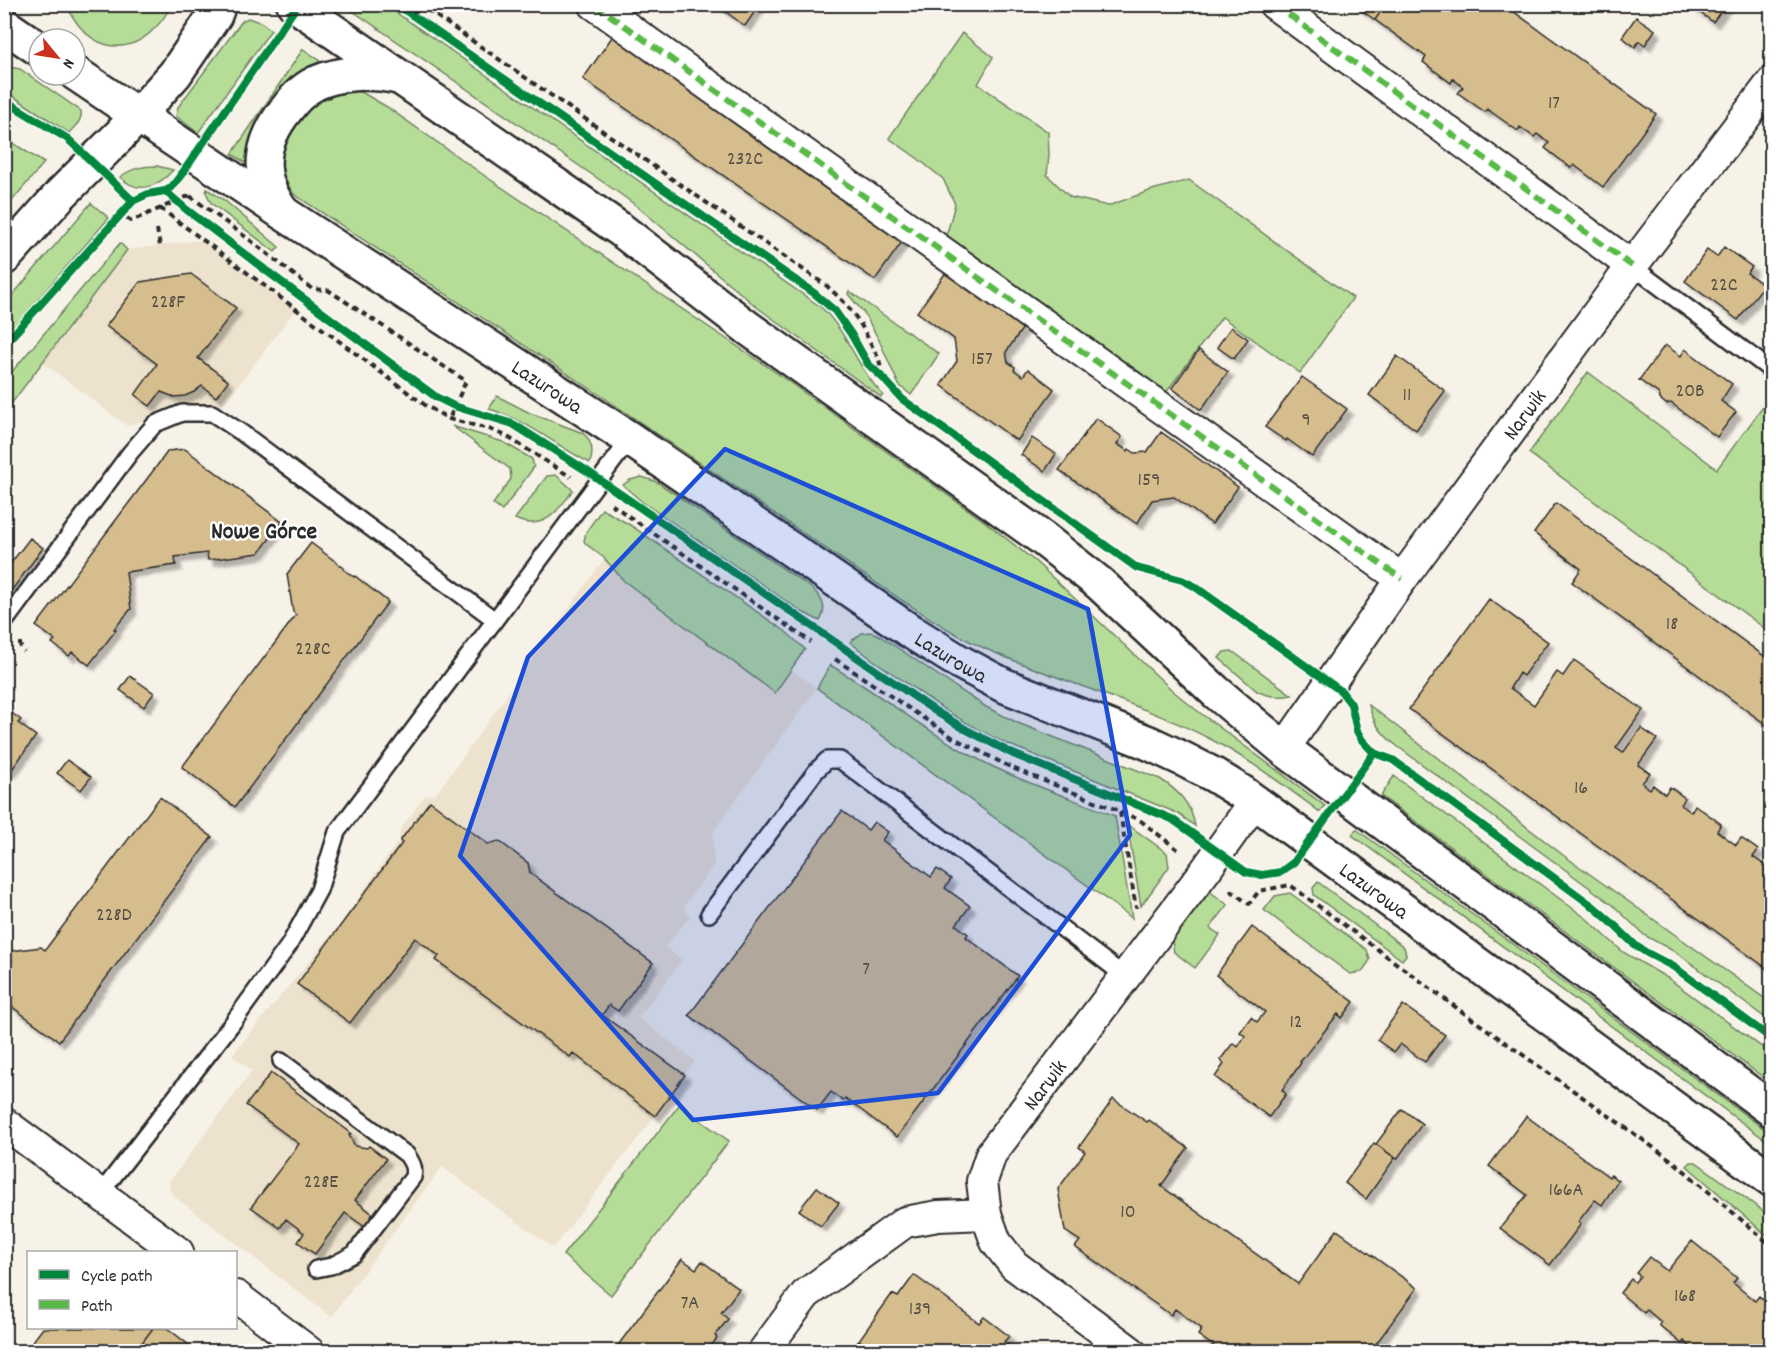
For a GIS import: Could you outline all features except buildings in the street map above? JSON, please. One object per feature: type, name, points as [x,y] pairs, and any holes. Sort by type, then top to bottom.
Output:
[{"type":"main road","points":[[4,258],[60,195],[175,74],[215,15],[219,4]]},
{"type":"main road","points":[[294,4],[621,230],[748,328],[1042,538],[1099,583],[1216,692],[1284,749],[1772,1110]]},
{"type":"main road","points":[[4,25],[27,41]]},
{"type":"main road","points":[[282,213],[268,188],[264,172],[264,156],[275,125],[291,103],[303,91],[316,83],[344,75],[378,72],[399,77]]},
{"type":"main road","name":"Lazurowa","points":[[87,81],[282,213],[630,439],[910,631],[958,661],[1014,690],[1149,743],[1181,758],[1214,775],[1255,801],[1772,1180]]},
{"type":"street","points":[[594,4],[1402,579]]},
{"type":"street","points":[[1274,4],[1632,266]]},
{"type":"street","name":"Narwik","points":[[1284,749],[1402,579],[1632,266],[1772,82]]},
{"type":"street","name":"Narwik","points":[[1131,1352],[1014,1265],[996,1242],[986,1214],[982,1180],[991,1154],[1126,977],[1255,801]]},
{"type":"street","points":[[4,1123],[177,1251]]},
{"type":"street","points":[[763,1352],[806,1294],[905,1222],[938,1216],[986,1214]]},
{"type":"street","points":[[237,1297],[309,1352]]},
{"type":"lane","points":[[1632,266],[1772,370]]},
{"type":"lane","points":[[4,623],[130,453],[155,424],[182,413],[212,413],[232,426],[495,620]]},
{"type":"lane","points":[[100,1194],[290,945],[319,890],[337,832],[630,439]]},
{"type":"lane","points":[[708,914],[816,771],[827,760],[840,760],[1126,977]]},
{"type":"lane","points":[[281,1061],[407,1155],[413,1164],[413,1177],[354,1254],[331,1266],[316,1269]]},
{"type":"path","points":[[419,4],[827,286],[845,303],[860,323],[879,359],[883,378]]},
{"type":"path","points":[[127,218],[131,221],[160,208],[179,203],[190,196],[195,189]]},
{"type":"path","points":[[168,194],[179,203]]},
{"type":"path","points":[[190,196],[312,289],[328,290],[466,381],[457,407],[449,418]]},
{"type":"path","points":[[115,222],[128,207]]},
{"type":"path","points":[[160,208],[425,405],[449,418],[506,436],[580,482]]},
{"type":"path","points":[[157,229],[160,246]]},
{"type":"path","points":[[875,371],[883,378]]},
{"type":"path","points":[[445,402],[457,407]]},
{"type":"path","points":[[608,502],[811,642]]},
{"type":"path","points":[[836,659],[930,723],[975,750],[1012,768],[1141,821],[1187,856]]},
{"type":"path","points":[[1120,811],[1136,910]]},
{"type":"path","points":[[1249,904],[1260,891],[1290,885],[1461,1011],[1674,1162],[1772,1246]]},
{"type":"highlighted area","points":[[725,449],[1088,609],[1130,835],[938,1093],[693,1120],[460,856],[528,657]]},
{"type":"shaded area","points":[[202,240],[296,309],[220,409],[195,407],[163,414],[127,426],[42,362],[127,250]]},
{"type":"shaded area","points":[[616,542],[817,688],[713,832],[714,865],[684,906],[690,917],[665,947],[682,960],[639,1018],[695,1061],[553,1248],[442,1167],[331,1317],[171,1194],[169,1182],[252,1071],[232,1055],[340,924],[399,840],[400,830],[425,795],[435,795]]},
{"type":"green space","points":[[67,4],[171,5],[160,23],[143,38],[130,44],[117,46],[93,39],[87,34],[87,27],[81,27]]},
{"type":"green space","points":[[344,5],[385,5],[821,307],[838,328],[866,374],[883,395],[881,397],[758,308],[616,191]]},
{"type":"green space","points":[[248,18],[262,23],[271,30],[198,133],[176,116],[178,107],[242,21]]},
{"type":"green space","points":[[962,33],[993,57],[978,84],[1048,132],[1047,175],[1070,197],[1108,206],[1189,180],[1353,298],[1300,373],[1222,317],[1165,394],[946,237],[955,204],[943,179],[889,138]]},
{"type":"green space","points":[[303,49],[320,62],[310,68],[249,165],[232,154]]},
{"type":"green space","points":[[9,67],[20,69],[27,74],[27,87],[46,87],[81,111],[80,120],[69,133],[5,91],[5,69]]},
{"type":"green space","points":[[349,89],[363,93],[387,107],[768,367],[984,521],[1036,562],[1173,691],[1325,806],[1320,812],[1242,757],[1187,727],[1014,661],[975,644],[943,626],[603,397],[301,199],[293,193],[284,177],[281,159],[285,142],[302,113],[316,98]]},
{"type":"green space","points":[[5,138],[44,163],[5,209]]},
{"type":"green space","points":[[157,166],[173,170],[161,181],[148,187],[134,186],[120,177],[138,168]]},
{"type":"green space","points":[[207,189],[224,200],[279,247],[275,252],[211,203]]},
{"type":"green space","points":[[91,203],[109,218],[5,337],[5,304]]},
{"type":"green space","points":[[120,243],[127,250],[5,412],[5,380]]},
{"type":"green space","points":[[849,291],[939,354],[911,395],[899,385],[879,340],[864,313],[848,294]]},
{"type":"green space","points":[[1588,372],[1717,469],[1771,396],[1771,633],[1529,453]]},
{"type":"green space","points":[[497,396],[530,413],[583,433],[591,446],[590,463],[516,419],[489,409]]},
{"type":"green space","points":[[452,426],[503,442],[532,459],[534,467],[502,511],[493,504],[511,479],[510,469]]},
{"type":"green space","points":[[556,475],[573,490],[556,512],[534,523],[515,519],[547,476]]},
{"type":"green space","points":[[642,477],[657,482],[810,587],[818,595],[824,607],[820,621],[802,612],[641,501],[623,485],[630,480]]},
{"type":"green space","points":[[602,509],[630,525],[785,631],[805,649],[775,693],[624,581],[604,558],[586,544],[584,541],[586,532]]},
{"type":"green space","points":[[862,633],[877,634],[986,707],[1018,723],[1160,779],[1183,799],[1191,811],[1195,826],[1177,813],[1005,743],[948,712],[850,642]]},
{"type":"green space","points":[[1232,651],[1292,695],[1274,696],[1257,691],[1219,658],[1224,652]]},
{"type":"green space","points":[[830,665],[974,757],[1026,781],[1115,816],[1132,918],[817,688]]},
{"type":"green space","points":[[1369,705],[1563,855],[1771,1003],[1771,1022],[1677,953],[1644,935],[1613,905],[1397,746],[1379,728]]},
{"type":"green space","points":[[1394,776],[1587,919],[1623,952],[1669,979],[1771,1054],[1771,1083],[1381,796]]},
{"type":"green space","points":[[1127,824],[1167,853],[1169,867],[1141,906]]},
{"type":"green space","points":[[1356,829],[1771,1134],[1771,1144],[1352,835]]},
{"type":"green space","points":[[1318,882],[1404,947],[1406,955],[1402,960],[1314,895],[1313,888]]},
{"type":"green space","points":[[1209,891],[1228,905],[1210,928],[1220,935],[1195,968],[1174,952],[1172,941]]},
{"type":"green space","points":[[1290,893],[1367,950],[1370,960],[1362,972],[1350,974],[1264,910],[1275,896]]},
{"type":"green space","points":[[679,1105],[729,1141],[611,1295],[563,1255]]},
{"type":"green space","points":[[1691,1162],[1696,1162],[1771,1217],[1771,1239],[1687,1166]]},
{"type":"marked path","points":[[594,4],[1402,579]]},
{"type":"marked path","points":[[1274,4],[1632,266]]},
{"type":"cycle path","points":[[4,100],[68,139],[133,201],[148,194],[165,191],[171,188],[184,171],[298,4]]},
{"type":"cycle path","points":[[396,4],[814,293],[835,311],[868,364],[902,399],[1137,568],[1182,580],[1194,586],[1341,691],[1351,704],[1357,731],[1374,753],[1393,760],[1594,907],[1636,946],[1674,967],[1772,1039]]},
{"type":"cycle path","points":[[165,191],[264,269],[436,397],[454,406],[513,424],[587,471],[938,713],[965,729],[1013,754],[1172,819],[1246,872],[1262,875],[1281,872],[1294,862],[1374,753]]},
{"type":"cycle path","points":[[4,345],[133,201]]},
{"type":"district","name":"Nowe Górce","points":[[264,530]]}]
